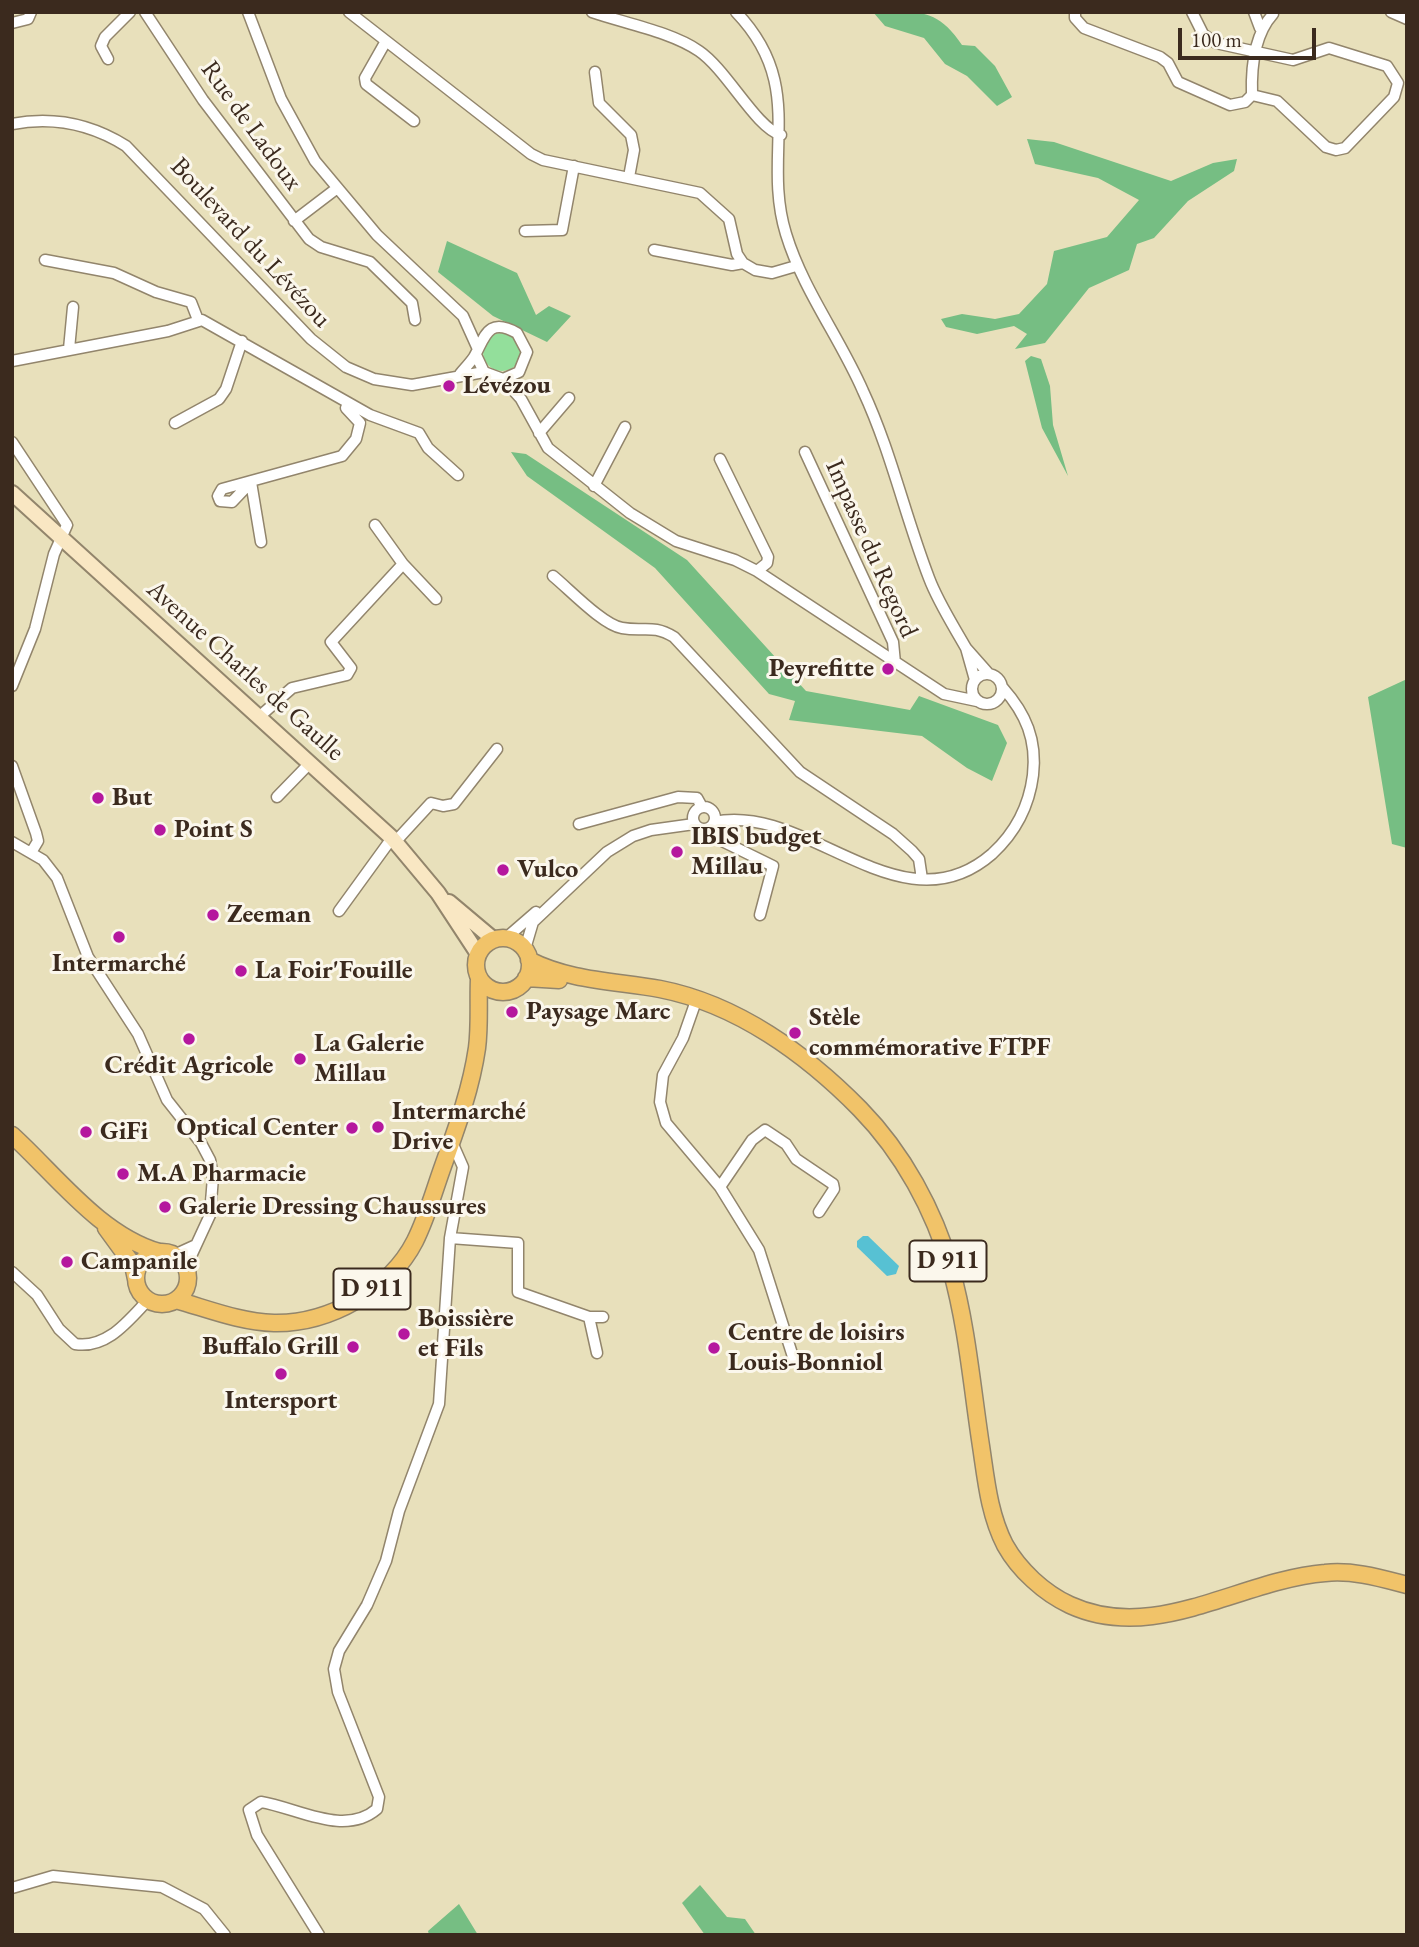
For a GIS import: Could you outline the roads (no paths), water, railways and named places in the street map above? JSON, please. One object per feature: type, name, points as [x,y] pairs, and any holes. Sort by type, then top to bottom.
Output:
[{"type":"main road","name":"Avenue Charles de Gaulle","points":[[12,493],[394,839],[438,892]]},
{"type":"main road","points":[[438,892],[500,939],[527,954],[526,978],[514,990],[497,991],[479,979],[476,969],[478,954],[438,892]]},
{"type":"main road","points":[[478,954],[500,939]]},
{"type":"main road","name":"D 911","points":[[527,954],[565,975],[696,1002],[743,1020],[788,1048],[838,1087],[872,1122],[902,1161],[932,1217],[957,1293],[993,1511],[1009,1550],[1038,1584],[1070,1605],[1090,1612],[1137,1618],[1176,1611],[1326,1572],[1362,1574],[1407,1585]]},
{"type":"main road","name":"D 911","points":[[526,978],[547,978],[696,1002]]},
{"type":"main road","name":"D 911","points":[[479,979],[479,1026]]},
{"type":"main road","name":"D 911","points":[[176,1300],[257,1322],[296,1321],[331,1312],[368,1292],[401,1263],[415,1241],[445,1162],[474,1066],[484,1006],[497,991]]},
{"type":"main road","points":[[12,1135],[102,1220],[139,1245],[167,1254],[187,1272],[185,1291],[176,1300],[164,1304],[148,1300],[140,1292],[128,1257],[102,1220]]},
{"type":"main road","points":[[136,1279],[142,1262],[167,1254]]},
{"type":"main road","name":"D 911","points":[[187,1272],[200,1297],[230,1315]]},
{"type":"street","points":[[12,23],[29,19],[31,12]]},
{"type":"street","points":[[108,59],[102,46],[105,37],[130,12]]},
{"type":"street","name":"Rue de Ladoux","points":[[145,12],[204,100],[294,221],[336,189]]},
{"type":"street","points":[[248,12],[281,99],[315,161],[336,189],[377,235],[469,323],[491,330],[511,329],[523,338],[527,359],[519,372],[503,379]]},
{"type":"street","points":[[349,12],[531,154],[700,193],[716,204],[729,219],[737,254],[743,263],[755,270],[772,273],[796,266]]},
{"type":"street","points":[[592,12],[681,41],[699,51],[733,84],[764,126],[781,135]]},
{"type":"street","points":[[693,820],[703,829],[712,821],[734,820],[788,830],[878,870],[922,879],[967,869],[989,856],[1017,825],[1031,790],[1034,765],[1032,738],[1025,717],[997,677],[989,674],[966,648],[928,577],[864,394],[834,332],[796,266],[779,206],[781,135],[774,79],[755,37],[736,12]]},
{"type":"street","points":[[1075,12],[1078,24],[1160,57],[1168,63],[1178,82],[1230,105],[1245,102],[1252,95],[1260,28],[1271,13]]},
{"type":"street","points":[[1192,12],[1206,39],[1293,60],[1329,48],[1387,66],[1398,83],[1394,97],[1345,148],[1336,150],[1326,147],[1277,101],[1252,95]]},
{"type":"street","points":[[1254,12],[1260,28]]},
{"type":"street","points":[[1391,12],[1407,19]]},
{"type":"street","points":[[386,41],[365,78],[366,84],[414,121]]},
{"type":"street","points":[[595,72],[599,103],[631,135],[634,150],[629,177]]},
{"type":"street","name":"Boulevard du Lévézou","points":[[12,124],[40,120],[76,124],[95,129],[126,146],[311,339],[346,367],[374,379],[411,385],[433,383],[460,374],[484,372]]},
{"type":"street","points":[[525,231],[562,230],[574,166]]},
{"type":"street","points":[[294,221],[309,239],[321,247],[356,256],[379,269],[412,303],[415,320]]},
{"type":"street","points":[[654,250],[732,265],[743,263]]},
{"type":"street","points":[[45,260],[114,273],[156,292],[191,302],[198,320]]},
{"type":"street","points":[[69,349],[74,307]]},
{"type":"street","points":[[12,362],[177,329],[198,320],[242,341],[370,415],[419,433],[428,449],[442,458],[458,475]]},
{"type":"street","points":[[469,323],[484,372],[503,379],[521,399],[548,448],[564,464],[655,531],[757,571],[944,694],[1009,706],[1025,717]]},
{"type":"street","points":[[460,374],[476,351],[481,338],[491,330]]},
{"type":"street","points":[[174,423],[219,399],[226,389],[242,341]]},
{"type":"street","points":[[519,372],[521,399]]},
{"type":"street","points":[[261,541],[251,482],[334,460],[348,451],[356,439],[360,423],[356,415],[320,388]]},
{"type":"street","points":[[539,433],[569,398]]},
{"type":"street","points":[[594,486],[625,427]]},
{"type":"street","points":[[12,442],[67,524],[35,629],[12,686]]},
{"type":"street","name":"Impasse du Regord","points":[[805,453],[892,642],[895,663]]},
{"type":"street","points":[[720,459],[768,557],[767,563],[757,571]]},
{"type":"street","points":[[375,525],[403,564],[436,599]]},
{"type":"street","points":[[260,716],[292,688],[347,675],[351,668],[331,642],[403,564]]},
{"type":"street","points":[[553,576],[606,621],[620,628],[652,627],[674,637],[800,772],[837,800],[893,834],[912,851],[919,859],[922,879]]},
{"type":"street","points":[[966,648],[977,701]]},
{"type":"street","points":[[955,697],[989,674]]},
{"type":"street","points":[[993,703],[1000,697],[1003,688]]},
{"type":"street","points":[[339,911],[394,839],[431,803],[443,806],[454,804],[497,749]]},
{"type":"street","points":[[277,797],[310,763]]},
{"type":"street","points":[[12,766],[38,841],[32,851]]},
{"type":"street","points":[[579,824],[678,797],[698,798],[712,821],[718,839],[773,866],[760,915]]},
{"type":"street","points":[[500,939],[559,895],[618,844],[642,833],[693,820],[702,807]]},
{"type":"street","points":[[12,842],[32,851],[57,878],[93,966],[138,1034],[167,1100],[201,1143],[210,1160],[213,1177],[210,1214],[187,1272]]},
{"type":"street","points":[[527,954],[533,922],[559,895]]},
{"type":"street","points":[[696,1002],[663,1075],[660,1102],[666,1122],[720,1187],[759,1250],[794,1360]]},
{"type":"street","points":[[720,1187],[752,1140],[765,1130],[786,1144],[796,1159],[833,1184],[834,1189],[819,1212]]},
{"type":"street","points":[[319,1935],[257,1835],[250,1821],[249,1810],[261,1802],[336,1822],[352,1822],[377,1810],[379,1797],[338,1692],[334,1669],[339,1651],[367,1605],[387,1561],[399,1511],[439,1404],[450,1238],[463,1167],[462,1159],[452,1142]]},
{"type":"street","points":[[450,1238],[518,1243],[518,1292],[589,1317],[603,1317]]},
{"type":"street","points":[[167,1254],[196,1245]]},
{"type":"street","points":[[12,1272],[37,1295],[59,1329],[75,1344],[93,1344],[104,1340],[148,1300]]},
{"type":"street","points":[[589,1317],[597,1353]]},
{"type":"street","points":[[12,1888],[53,1876],[162,1887],[204,1909],[225,1935]]},
{"type":"water","points":[[868,1236],[899,1266],[896,1274],[887,1276],[857,1247],[857,1241]]},
{"type":"place","name":"Lévézou","points":[[449,386]]},
{"type":"place","name":"Peyrefitte","points":[[888,669]]},
{"type":"place","name":"But","points":[[98,798]]},
{"type":"place","name":"Point S","points":[[160,830]]},
{"type":"place","name":"IBIS budget Millau","points":[[677,852]]},
{"type":"place","name":"Vulco","points":[[503,870]]},
{"type":"place","name":"Zeeman","points":[[213,915]]},
{"type":"place","name":"Intermarché","points":[[119,937]]},
{"type":"place","name":"La Foir'Fouille","points":[[241,971]]},
{"type":"place","name":"Paysage Marc","points":[[512,1012]]},
{"type":"place","name":"Stèle commémorative FTPF","points":[[795,1033]]},
{"type":"place","name":"Crédit Agricole","points":[[189,1039]]},
{"type":"place","name":"La Galerie Millau","points":[[300,1059]]},
{"type":"place","name":"Intermarché Drive","points":[[378,1127]]},
{"type":"place","name":"Optical Center","points":[[352,1128]]},
{"type":"place","name":"GiFi","points":[[86,1132]]},
{"type":"place","name":"M.A Pharmacie","points":[[123,1174]]},
{"type":"place","name":"Galerie Dressing Chaussures","points":[[165,1207]]},
{"type":"place","name":"Campanile","points":[[67,1262]]},
{"type":"place","name":"Boissière et Fils","points":[[404,1334]]},
{"type":"place","name":"Buffalo Grill","points":[[353,1347]]},
{"type":"place","name":"Centre de loisirs Louis-Bonniol","points":[[714,1348]]},
{"type":"place","name":"Intersport","points":[[281,1374]]}]
